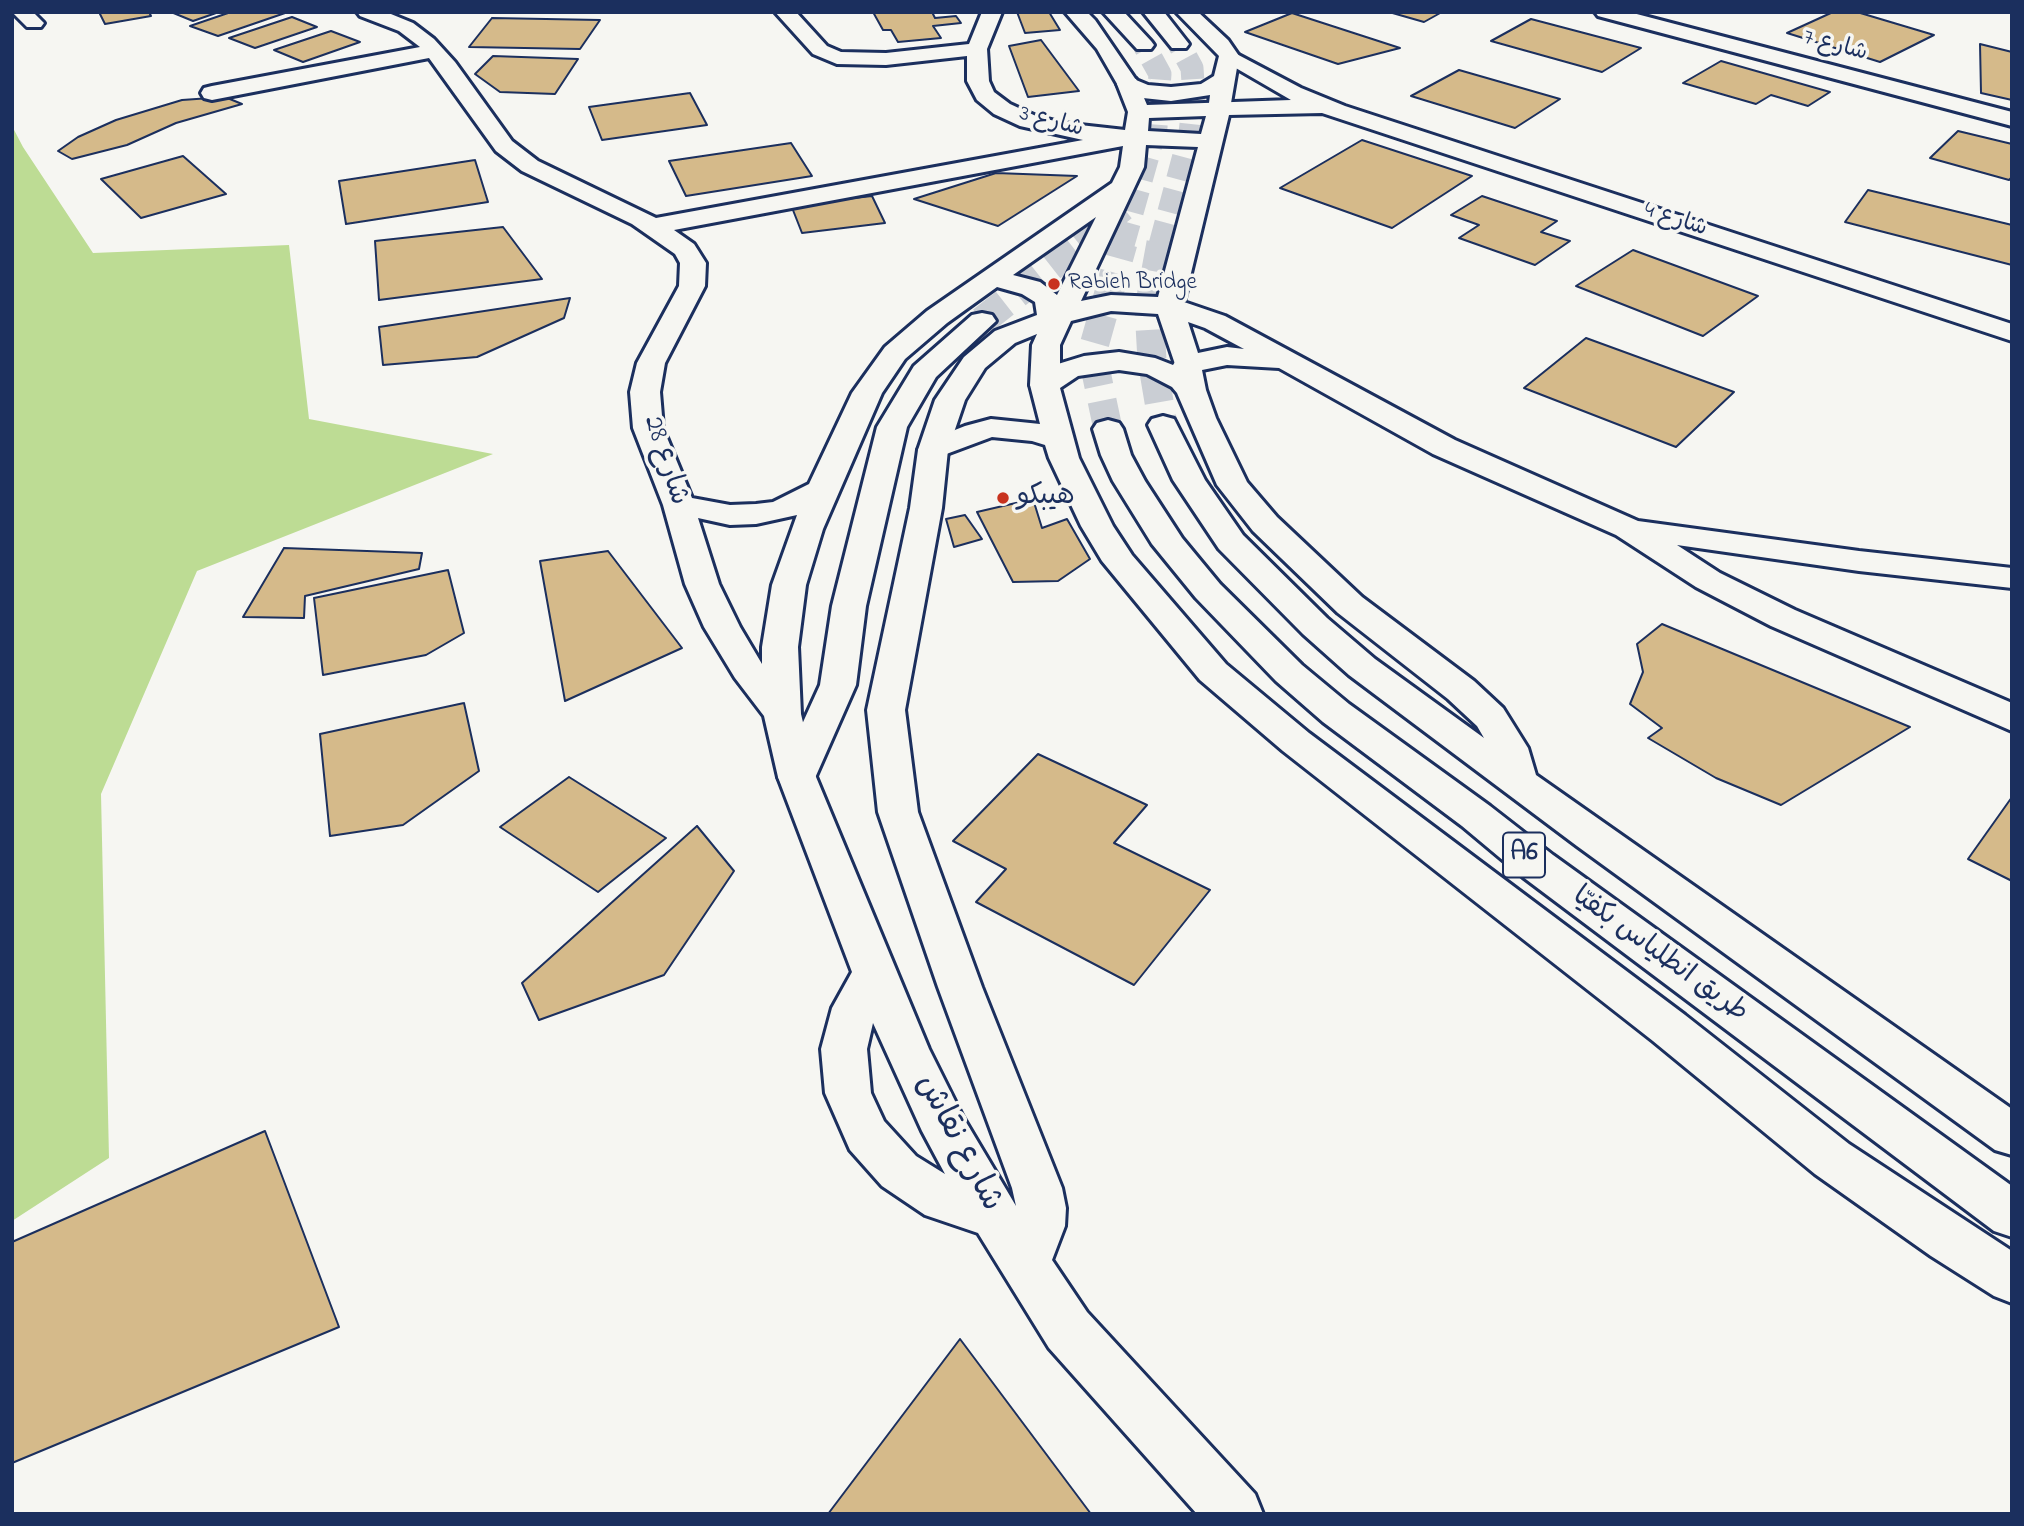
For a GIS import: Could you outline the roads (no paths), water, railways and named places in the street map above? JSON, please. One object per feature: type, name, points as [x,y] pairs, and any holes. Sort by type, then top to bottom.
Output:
[{"type":"main road","name":"شارع 28","points":[[367,12],[406,27],[434,51],[504,146],[530,166],[554,180],[647,222],[685,249],[693,263],[692,286],[682,310],[651,363],[645,392],[648,428],[679,505],[702,584],[722,627],[748,670],[782,714]]},
{"type":"main road","points":[[785,12],[820,50],[837,58],[886,60],[977,49]]},
{"type":"main road","name":"شارع 3","points":[[992,12],[977,49],[978,81],[985,95],[1002,109],[1028,121],[1060,130],[1210,141]]},
{"type":"main road","points":[[1075,12],[1107,48],[1128,84],[1139,112],[1137,137],[1132,167],[1095,245],[1054,317],[1045,345],[1045,385],[1064,458],[1097,526],[1119,561],[1213,672],[1296,742],[1669,1028],[1832,1158],[1949,1240],[2012,1279]]},
{"type":"main road","points":[[1113,12],[1144,46]]},
{"type":"main road","points":[[1153,12],[1179,44]]},
{"type":"main road","points":[[1186,12],[1221,44],[1229,56],[1293,93],[1337,111]]},
{"type":"main road","name":"شارع 7","points":[[1605,12],[2012,120]]},
{"type":"main road","points":[[212,93],[434,51]]},
{"type":"main road","points":[[1229,56],[1219,109],[1169,306],[1189,377],[1215,451],[1233,485],[1265,524],[1350,605],[1461,690],[1490,717],[1509,748],[1518,781]]},
{"type":"main road","points":[[1128,84],[1143,91],[1171,94],[1206,90],[1225,79]]},
{"type":"main road","points":[[1139,112],[1278,106],[1337,111]]},
{"type":"main road","name":"شارع 4","points":[[1337,111],[2012,332]]},
{"type":"main road","points":[[647,222],[1137,137]]},
{"type":"main road","points":[[782,714],[779,647],[789,585],[807,529],[867,393],[895,353],[937,317],[1120,188]]},
{"type":"main road","points":[[992,278],[1031,288],[1045,297],[1054,317]]},
{"type":"main road","points":[[1025,1264],[1040,1226],[1041,1208],[1037,1188],[960,987],[898,812],[886,710],[926,508],[933,450],[950,400],[974,363],[1005,337],[1054,317],[1111,303],[1169,306],[1215,322],[1254,342],[1293,367],[1444,447],[1628,528],[1708,580],[1770,611],[2012,718]]},
{"type":"main road","points":[[797,777],[838,685],[849,606],[892,427],[924,372],[982,321]]},
{"type":"main road","points":[[1045,385],[1068,370],[1092,363],[1119,362],[1163,370],[1182,381],[1206,358],[1250,356],[1293,367]]},
{"type":"main road","name":"A6","points":[[1163,425],[1203,505],[1231,542],[1262,575],[1362,667],[2012,1135]]},
{"type":"main road","points":[[933,450],[991,428],[1037,432],[1060,440]]},
{"type":"main road","name":"طريق انطلياس بكفيّا","points":[[1108,429],[1116,455],[1129,481],[1169,544],[1208,591],[1289,673],[1336,713],[1476,816],[1549,874],[2012,1214]]},
{"type":"main road","points":[[679,505],[730,515],[780,510],[803,502],[820,491],[831,478]]},
{"type":"main road","points":[[1628,528],[1846,559],[2012,578]]},
{"type":"main road","name":"شارع نقاش","points":[[782,714],[797,777],[874,972],[946,1131],[995,1217],[1068,1330],[1235,1514]]},
{"type":"main road","points":[[874,972],[854,1008],[844,1049],[848,1093],[867,1135],[899,1171],[920,1185],[942,1199],[995,1217]]},
{"type":"tunnel","points":[[1160,245],[1190,133],[1194,97],[1192,68],[1179,44]]},
{"type":"tunnel","points":[[1123,245],[1156,127],[1160,74],[1144,45]]},
{"type":"tunnel","points":[[1080,245],[1125,209]]},
{"type":"tunnel","points":[[982,321],[1082,243]]},
{"type":"tunnel","points":[[1108,429],[1092,353],[1123,243]]},
{"type":"tunnel","points":[[1161,243],[1149,308],[1152,360],[1163,425]]},
{"type":"place","name":"Rabieh Bridge","points":[[1054,284]]},
{"type":"place","name":"هيبكو","points":[[1003,498]]}]
